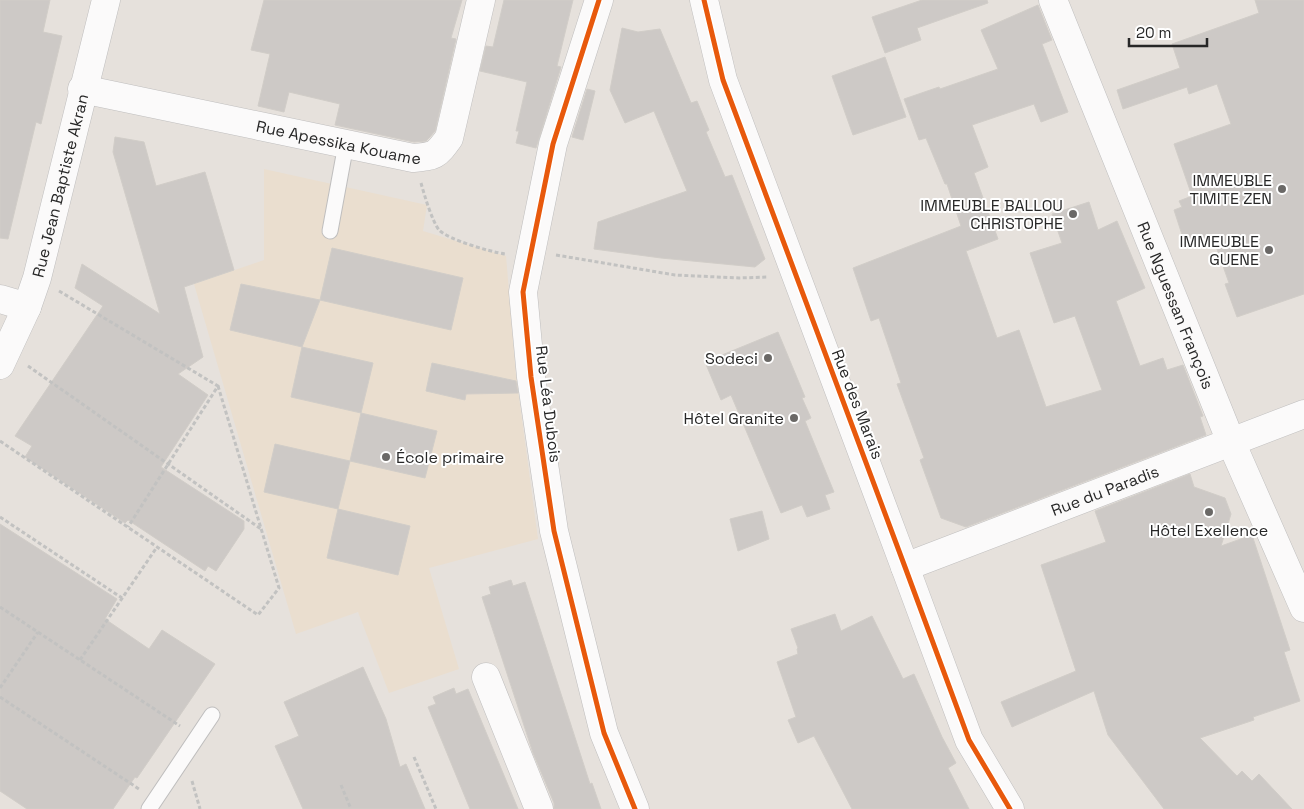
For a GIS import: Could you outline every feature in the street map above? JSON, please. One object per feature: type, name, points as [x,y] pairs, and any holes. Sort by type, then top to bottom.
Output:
[{"type":"street","name":"Rue Jean Baptiste Akran","points":[[4,358],[27,307],[37,278],[82,89],[106,0]]},
{"type":"street","name":"Rue Apessika Kouame","points":[[82,89],[413,158],[427,157],[439,153],[449,138],[481,0]]},
{"type":"street","name":"Rue Léa Dubois","points":[[599,0],[553,144],[523,292],[531,377],[554,531],[604,733],[635,809]]},
{"type":"street","name":"Rue des Marais","points":[[704,0],[723,80],[906,566],[969,740],[1010,809]]},
{"type":"street","name":"Rue Nguessan François","points":[[1053,0],[1231,442],[1304,608]]},
{"type":"street","points":[[0,299],[27,307]]},
{"type":"street","name":"Rue du Paradis","points":[[906,566],[1304,414]]},
{"type":"street","points":[[486,677],[539,809]]},
{"type":"lane","points":[[330,230],[346,144]]},
{"type":"lane","points":[[152,804],[212,715]]},
{"type":"path","points":[[413,158],[428,206],[439,230],[460,241],[504,254],[531,252],[675,275],[739,278],[796,276]]},
{"type":"path","points":[[0,441],[258,615],[279,588],[218,386],[37,278]]},
{"type":"path","points":[[4,358],[168,464],[262,529]]},
{"type":"path","points":[[128,527],[218,386]]},
{"type":"path","points":[[0,517],[122,598]]},
{"type":"path","points":[[80,660],[157,547]]},
{"type":"path","points":[[0,607],[197,737]]},
{"type":"path","points":[[0,688],[38,632]]},
{"type":"path","points":[[0,697],[152,804]]},
{"type":"path","points":[[414,758],[436,809]]},
{"type":"path","points":[[341,785],[351,809]]},
{"type":"shaded area","name":"École primaire","points":[[264,169],[427,205],[423,231],[506,256],[516,375],[538,539],[429,568],[459,669],[389,693],[358,612],[296,634],[194,284],[264,260]]},
{"type":"building","points":[[0,0],[50,0],[43,32],[62,36],[41,124],[36,122],[8,239],[0,238]]},
{"type":"building","points":[[264,0],[462,0],[451,38],[456,39],[435,131],[426,141],[414,142],[335,125],[340,104],[289,92],[284,112],[258,106],[270,54],[251,50]]},
{"type":"building","points":[[504,0],[573,0],[557,66],[561,67],[536,148],[516,143],[519,131],[516,131],[527,82],[480,71],[486,46],[493,47]]},
{"type":"building","points":[[922,0],[987,0],[988,3],[917,28],[921,40],[885,53],[872,17]]},
{"type":"building","points":[[1255,0],[1304,0],[1304,294],[1237,317],[1225,284],[1229,283],[1213,238],[1186,247],[1174,210],[1182,207],[1179,201],[1192,196],[1174,144],[1231,124],[1217,84],[1189,94],[1187,87],[1123,109],[1117,90],[1180,68],[1172,44],[1259,13]]},
{"type":"building","points":[[1038,5],[1052,40],[1042,44],[1068,112],[1041,122],[1034,104],[972,125],[988,167],[974,173],[998,239],[966,251],[997,338],[1019,330],[1046,407],[1102,390],[1075,316],[1054,323],[1030,253],[1062,243],[1052,214],[1089,202],[1098,230],[1117,221],[1145,288],[1116,301],[1140,366],[1163,358],[1167,370],[1183,365],[1203,416],[1200,417],[1206,435],[966,527],[941,518],[920,460],[924,458],[897,384],[901,383],[879,318],[871,321],[853,268],[961,226],[947,184],[945,184],[926,138],[919,140],[904,99],[998,69],[981,30]]},
{"type":"building","points":[[622,28],[638,32],[660,29],[691,103],[697,101],[709,130],[706,132],[725,177],[732,175],[765,259],[755,267],[594,249],[598,222],[687,191],[654,111],[625,123],[610,90]]},
{"type":"building","points":[[885,57],[906,117],[853,135],[832,76]]},
{"type":"building","points":[[587,89],[595,91],[583,140],[572,137]]},
{"type":"building","points":[[115,137],[144,142],[156,186],[205,172],[234,270],[184,287],[203,357],[178,374],[208,395],[161,467],[244,521],[244,529],[216,571],[208,566],[205,571],[128,520],[125,523],[25,457],[32,446],[15,436],[103,306],[75,288],[82,264],[160,314],[113,152]]},
{"type":"building","points":[[332,248],[463,278],[451,330],[320,300]]},
{"type":"building","points":[[241,284],[320,300],[302,347],[230,330]]},
{"type":"building","points":[[778,332],[805,397],[802,398],[811,418],[805,421],[834,492],[825,495],[830,509],[807,517],[802,505],[781,513],[731,395],[721,400],[705,362]]},
{"type":"building","points":[[302,347],[373,363],[361,413],[291,397]]},
{"type":"building","points":[[432,363],[516,381],[518,393],[466,394],[465,400],[426,391]]},
{"type":"building","points":[[361,413],[437,431],[425,478],[350,461]]},
{"type":"building","points":[[275,444],[350,461],[338,509],[264,492]]},
{"type":"building","points":[[1190,474],[1194,487],[1225,498],[1231,514],[1221,546],[1252,535],[1290,650],[1284,652],[1300,701],[1253,717],[1254,720],[1200,738],[1237,776],[1242,771],[1252,781],[1259,774],[1292,809],[1164,809],[1108,735],[1094,691],[1012,727],[1001,702],[1076,671],[1041,565],[1106,542],[1095,511]]},
{"type":"building","points":[[338,509],[410,526],[398,575],[327,558]]},
{"type":"building","points":[[762,511],[769,539],[738,551],[730,519]]},
{"type":"building","points":[[0,524],[117,599],[105,619],[149,649],[162,630],[215,664],[137,778],[135,777],[113,809],[27,809],[0,791]]},
{"type":"building","points":[[511,580],[513,586],[525,582],[590,784],[592,783],[601,809],[554,809],[554,803],[533,753],[482,597],[491,594],[489,587]]},
{"type":"building","points":[[835,614],[841,631],[872,616],[903,679],[914,674],[942,737],[956,763],[948,768],[969,809],[852,809],[814,736],[798,743],[788,720],[796,717],[777,662],[798,654],[798,648],[791,629]]},
{"type":"building","points":[[363,667],[386,719],[400,767],[406,764],[425,809],[303,809],[275,746],[299,736],[284,702]]},
{"type":"building","points":[[454,688],[456,694],[468,689],[518,809],[470,809],[428,707],[436,704],[433,697]]},
{"type":"cycle path","points":[[599,0],[553,144],[523,292],[531,377],[554,531],[604,733],[635,809]]},
{"type":"cycle path","points":[[704,0],[723,80],[969,740],[1010,809]]},
{"type":"place","name":"IMMEUBLE TIMITE ZEN","points":[[1282,189]]},
{"type":"place","name":"IMMEUBLE BALLOU CHRISTOPHE","points":[[1073,214]]},
{"type":"place","name":"IMMEUBLE GUENE","points":[[1269,250]]},
{"type":"place","name":"Sodeci","points":[[768,358]]},
{"type":"place","name":"Hôtel Granite","points":[[794,418]]},
{"type":"place","name":"École primaire","points":[[386,457]]},
{"type":"place","name":"Hôtel Exellence","points":[[1209,512]]}]
